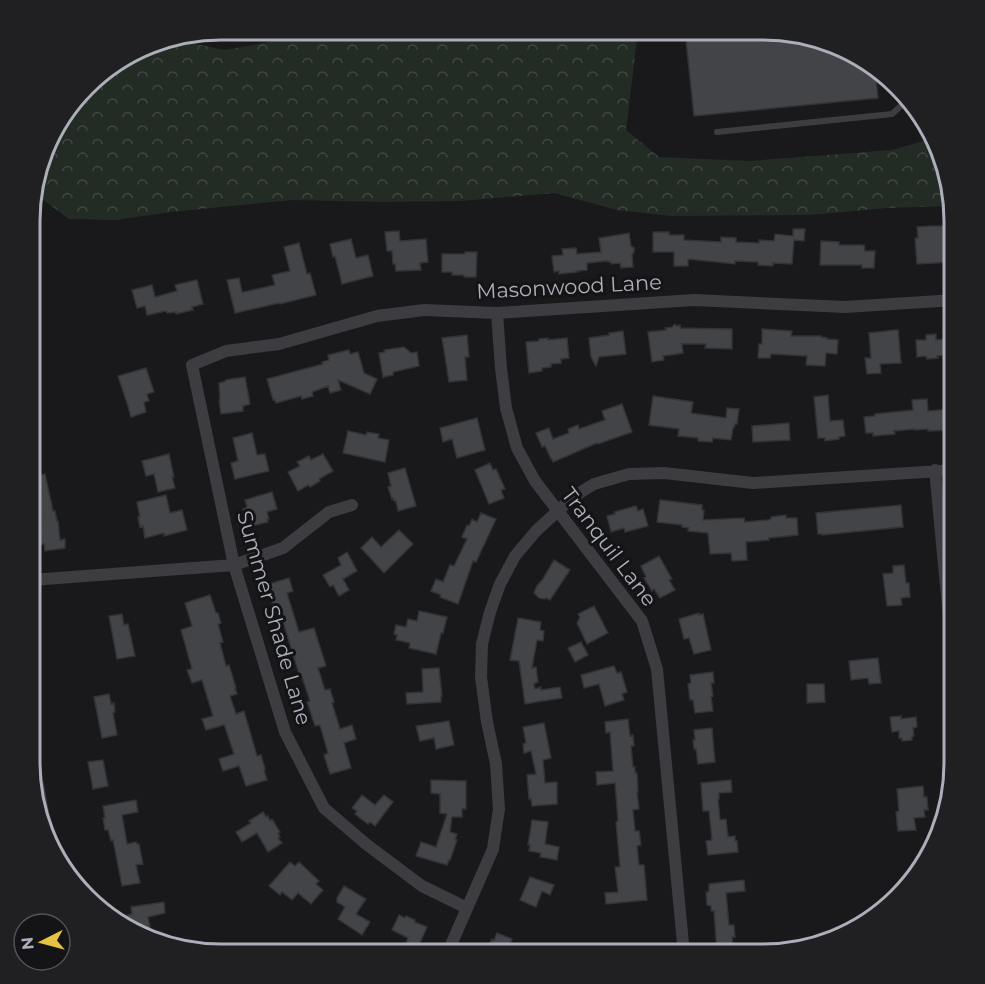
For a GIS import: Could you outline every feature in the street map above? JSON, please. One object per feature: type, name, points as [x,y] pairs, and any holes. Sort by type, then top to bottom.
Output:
[{"type":"street","name":"Masonwood Lane","points":[[192,365],[226,351],[279,344],[377,316],[424,310],[497,312],[694,300],[845,307],[944,301]]},
{"type":"street","name":"Tranquil Lane","points":[[497,312],[506,408],[517,448],[557,512],[642,621],[657,669],[683,943]]},
{"type":"street","name":"Summer Shade Lane","points":[[192,365],[234,565],[285,732],[324,808],[366,844],[422,886],[467,908]]},
{"type":"street","points":[[935,470],[944,564]]},
{"type":"street","points":[[452,943],[493,849],[499,809],[496,764],[481,677],[482,644],[493,603],[501,584],[515,556],[536,531],[573,497],[594,484],[629,474],[664,473],[753,483],[944,470]]},
{"type":"street","points":[[41,579],[234,565],[282,548],[329,512],[352,505]]},
{"type":"lane","points":[[717,132],[892,114],[902,105]]},
{"type":"green space","points":[[637,40],[626,130],[659,157],[750,161],[892,150],[925,141],[938,174],[944,206],[887,208],[809,215],[671,216],[617,210],[554,193],[461,201],[292,200],[116,220],[69,219],[42,199],[54,152],[65,131],[85,102],[102,85],[141,59],[163,50],[191,43],[225,50],[276,41]]},
{"type":"building","points":[[686,40],[764,40],[799,44],[844,59],[876,80],[878,98],[694,116]]},
{"type":"building","points":[[944,226],[944,262],[917,264],[915,238],[918,238],[917,227]]},
{"type":"building","points":[[793,229],[805,229],[804,241],[794,240],[792,264],[773,263],[773,266],[758,265],[758,262],[735,261],[735,264],[688,259],[688,266],[674,266],[674,252],[653,252],[653,232],[684,235],[684,240],[721,242],[721,237],[736,238],[736,242],[759,243],[759,240],[774,241],[775,234],[793,236]]},
{"type":"building","points":[[399,231],[400,241],[426,239],[428,262],[420,263],[421,270],[396,271],[392,251],[387,251],[385,232]]},
{"type":"building","points":[[629,233],[631,246],[634,248],[633,267],[621,268],[620,263],[611,264],[608,261],[587,263],[587,270],[578,272],[559,274],[559,271],[554,272],[552,256],[563,255],[562,249],[576,248],[577,254],[601,252],[599,238]]},
{"type":"building","points":[[351,239],[356,258],[368,255],[373,276],[342,284],[330,244]]},
{"type":"building","points":[[821,241],[839,242],[839,245],[864,245],[865,251],[875,251],[874,268],[862,268],[862,265],[820,265]]},
{"type":"building","points":[[299,243],[307,274],[310,273],[316,295],[235,313],[227,280],[239,278],[242,292],[275,285],[272,275],[290,271],[284,247]]},
{"type":"building","points":[[465,252],[477,252],[476,277],[442,272],[442,254],[465,254]]},
{"type":"building","points":[[197,280],[203,304],[192,307],[193,310],[176,314],[176,312],[167,313],[166,311],[147,315],[145,306],[137,308],[132,290],[152,285],[155,297],[177,291],[175,285]]},
{"type":"building","points":[[675,324],[680,325],[680,328],[732,329],[732,349],[705,348],[706,344],[682,344],[683,353],[663,356],[664,360],[652,362],[648,332],[666,330],[665,328]]},
{"type":"building","points":[[762,329],[792,331],[791,336],[821,336],[838,340],[837,354],[826,353],[825,366],[806,365],[807,356],[771,354],[770,358],[758,358],[759,344],[762,344]]},
{"type":"building","points":[[898,330],[901,363],[880,364],[881,373],[867,374],[865,358],[871,358],[869,333]]},
{"type":"building","points":[[623,331],[626,354],[599,357],[596,366],[591,357],[589,338]]},
{"type":"building","points":[[936,334],[936,340],[944,339],[944,355],[927,359],[926,356],[917,357],[916,340],[926,340],[926,335]]},
{"type":"building","points":[[467,335],[469,357],[465,357],[467,380],[449,382],[442,338]]},
{"type":"building","points":[[548,338],[548,340],[567,338],[569,358],[561,359],[561,363],[551,364],[551,367],[542,368],[542,371],[529,373],[526,342]]},
{"type":"building","points":[[404,347],[411,353],[417,352],[419,366],[393,372],[393,375],[383,377],[379,353]]},
{"type":"building","points":[[349,350],[350,354],[358,352],[364,373],[377,379],[370,394],[338,380],[341,390],[330,393],[328,386],[312,392],[313,396],[302,399],[301,396],[276,403],[273,400],[267,379],[323,364],[322,362],[329,360],[328,355]]},
{"type":"building","points":[[146,368],[154,392],[147,394],[149,401],[144,402],[146,412],[131,417],[118,376]]},
{"type":"building","points":[[245,377],[250,404],[243,406],[243,411],[221,414],[219,383]]},
{"type":"building","points":[[828,395],[830,421],[843,420],[845,436],[825,441],[825,438],[818,438],[814,397]]},
{"type":"building","points":[[653,396],[693,402],[691,413],[726,418],[727,408],[739,409],[737,424],[733,428],[731,440],[713,438],[712,442],[698,441],[698,438],[678,436],[679,429],[649,425]]},
{"type":"building","points":[[927,399],[928,411],[944,410],[944,430],[915,429],[873,436],[873,433],[866,433],[864,417],[913,410],[912,400]]},
{"type":"building","points":[[622,404],[632,432],[597,443],[553,462],[545,446],[542,447],[536,433],[549,428],[553,439],[569,433],[568,429],[578,425],[579,429],[605,420],[602,411]]},
{"type":"building","points":[[477,418],[485,450],[457,458],[452,439],[443,442],[440,428]]},
{"type":"building","points":[[789,423],[790,440],[753,442],[752,426]]},
{"type":"building","points":[[348,431],[366,435],[367,432],[379,434],[378,438],[389,440],[385,462],[343,453]]},
{"type":"building","points":[[252,433],[257,455],[265,454],[269,471],[235,479],[231,463],[238,461],[233,438]]},
{"type":"building","points":[[169,454],[175,488],[158,492],[154,474],[146,476],[142,461]]},
{"type":"building","points":[[323,454],[333,471],[310,487],[308,485],[298,491],[288,472],[300,466],[297,462],[309,456],[311,460]]},
{"type":"building","points":[[490,463],[493,470],[496,469],[505,489],[501,490],[504,498],[489,504],[475,470]]},
{"type":"building","points":[[405,468],[416,506],[398,511],[396,501],[392,499],[388,487],[391,486],[388,473]]},
{"type":"building","points":[[45,474],[53,511],[58,521],[60,540],[65,539],[65,548],[45,551],[44,544],[41,545],[40,475]]},
{"type":"building","points":[[272,492],[277,509],[267,512],[268,522],[248,527],[243,509],[247,506],[245,500]]},
{"type":"building","points":[[166,495],[170,513],[182,510],[187,530],[145,538],[143,526],[140,527],[137,502]]},
{"type":"building","points":[[660,500],[702,505],[703,520],[744,518],[745,522],[768,520],[771,517],[786,515],[786,518],[797,518],[798,535],[746,542],[747,560],[732,561],[731,553],[710,554],[708,533],[688,531],[689,528],[682,527],[682,525],[657,522]]},
{"type":"building","points":[[901,505],[903,527],[818,534],[816,513]]},
{"type":"building","points":[[636,506],[638,511],[643,509],[648,526],[625,532],[624,528],[611,532],[607,516]]},
{"type":"building","points":[[481,513],[496,519],[476,562],[473,561],[458,604],[431,591],[436,579],[443,582],[450,565],[454,566],[467,539],[462,537],[467,525],[469,526],[472,519],[477,522]]},
{"type":"building","points":[[399,530],[413,544],[384,573],[361,548],[372,537],[381,547]]},
{"type":"building","points":[[347,552],[357,571],[343,579],[349,590],[339,596],[333,585],[330,587],[323,575],[341,565],[338,558]]},
{"type":"building","points":[[659,556],[672,579],[669,580],[675,590],[660,598],[654,589],[652,591],[644,578],[646,577],[641,566]]},
{"type":"building","points":[[554,560],[570,570],[550,600],[539,598],[534,593]]},
{"type":"building","points":[[904,565],[910,597],[901,598],[902,605],[887,606],[883,574],[893,573],[893,566]]},
{"type":"building","points":[[289,578],[293,591],[287,593],[299,632],[314,628],[326,666],[318,668],[325,690],[330,689],[340,729],[352,725],[356,739],[344,743],[351,768],[330,774],[324,755],[328,753],[320,725],[315,726],[307,702],[310,701],[283,622],[279,623],[266,585]]},
{"type":"building","points":[[210,595],[221,623],[218,624],[223,642],[220,643],[226,666],[229,665],[236,688],[237,694],[230,696],[236,714],[244,711],[257,756],[261,755],[265,769],[267,780],[246,786],[239,766],[223,771],[219,759],[234,754],[225,727],[224,725],[206,730],[202,719],[213,716],[202,680],[192,683],[187,670],[192,669],[181,630],[192,626],[185,603]]},
{"type":"building","points":[[594,606],[608,633],[587,644],[577,623],[580,617],[578,614]]},
{"type":"building","points":[[419,611],[447,617],[436,654],[409,648],[410,643],[396,640],[397,635],[394,634],[396,625],[406,627],[408,619],[417,621]]},
{"type":"building","points":[[699,613],[699,615],[703,614],[711,650],[694,654],[689,638],[684,639],[679,619]]},
{"type":"building","points":[[122,614],[124,625],[128,624],[135,656],[117,659],[109,616]]},
{"type":"building","points":[[518,618],[541,622],[540,630],[544,631],[543,641],[537,640],[532,668],[536,667],[538,682],[534,684],[535,689],[560,687],[562,698],[525,704],[519,661],[510,660]]},
{"type":"building","points":[[581,642],[588,655],[575,662],[568,648]]},
{"type":"building","points":[[878,658],[881,683],[869,684],[868,678],[851,680],[849,661]]},
{"type":"building","points":[[614,666],[617,673],[621,672],[627,692],[622,694],[624,700],[605,706],[599,684],[584,688],[581,675]]},
{"type":"building","points":[[439,668],[441,702],[407,704],[406,693],[423,692],[422,669]]},
{"type":"building","points":[[713,672],[714,683],[711,683],[713,696],[711,697],[713,711],[695,713],[693,700],[690,700],[688,684],[691,683],[690,675]]},
{"type":"building","points":[[807,684],[824,684],[825,702],[807,703]]},
{"type":"building","points":[[109,694],[111,704],[114,703],[115,712],[113,713],[117,735],[102,738],[94,697]]},
{"type":"building","points":[[901,716],[901,719],[916,717],[917,727],[913,728],[912,740],[902,741],[902,738],[899,738],[899,731],[892,732],[890,717]]},
{"type":"building","points":[[628,719],[630,736],[633,735],[634,746],[631,746],[633,767],[637,773],[639,809],[633,810],[635,831],[639,831],[641,845],[637,846],[639,865],[644,865],[647,900],[606,904],[605,893],[618,892],[615,867],[620,867],[616,822],[618,821],[615,783],[597,785],[596,772],[613,771],[610,732],[606,733],[605,722]]},
{"type":"building","points":[[449,721],[454,745],[436,749],[434,738],[420,741],[416,726]]},
{"type":"building","points":[[544,723],[551,758],[543,760],[545,783],[557,782],[557,804],[532,806],[531,799],[529,799],[527,775],[536,774],[531,751],[524,753],[523,744],[526,743],[523,727]]},
{"type":"building","points":[[712,728],[715,762],[698,764],[696,749],[694,749],[694,730]]},
{"type":"building","points":[[103,760],[108,786],[93,789],[88,762]]},
{"type":"building","points":[[431,780],[466,781],[466,809],[462,809],[462,817],[452,817],[450,832],[457,834],[455,840],[457,840],[447,865],[416,856],[421,842],[436,847],[447,814],[440,813],[440,794],[431,793]]},
{"type":"building","points":[[731,780],[732,792],[719,793],[720,820],[726,819],[728,837],[735,836],[738,852],[708,855],[706,841],[712,840],[709,811],[703,811],[701,783]]},
{"type":"building","points":[[923,786],[928,810],[924,810],[925,817],[914,818],[916,830],[898,831],[897,789]]},
{"type":"building","points":[[362,795],[375,805],[384,795],[393,802],[375,826],[370,822],[368,824],[355,814],[357,811],[352,808]]},
{"type":"building","points":[[136,800],[138,812],[122,815],[127,844],[136,842],[139,844],[143,864],[136,865],[140,883],[122,886],[113,840],[111,841],[108,830],[105,830],[103,806]]},
{"type":"building","points":[[263,812],[270,821],[272,819],[280,832],[278,838],[282,843],[268,852],[257,833],[242,842],[236,832]]},
{"type":"building","points":[[532,820],[548,822],[545,844],[559,847],[557,860],[540,857],[541,853],[529,851]]},
{"type":"building","points":[[290,862],[295,866],[299,862],[319,881],[316,884],[323,890],[311,904],[298,893],[292,900],[282,892],[280,895],[269,886]]},
{"type":"building","points":[[530,877],[554,885],[550,895],[542,891],[536,907],[520,900]]},
{"type":"building","points":[[744,880],[745,891],[726,893],[729,925],[734,925],[735,937],[732,937],[733,943],[716,943],[714,911],[711,911],[711,906],[707,905],[706,892],[709,890],[709,884]]},
{"type":"building","points":[[344,886],[366,899],[356,914],[370,922],[362,935],[338,919],[345,907],[337,902],[337,898]]},
{"type":"building","points":[[164,902],[165,913],[148,917],[150,929],[127,917],[132,914],[131,907]]},
{"type":"building","points":[[399,915],[405,918],[406,916],[427,927],[420,943],[406,943],[408,938],[392,930]]},
{"type":"building","points":[[497,933],[512,939],[510,943],[490,943],[492,939],[494,940]]}]
